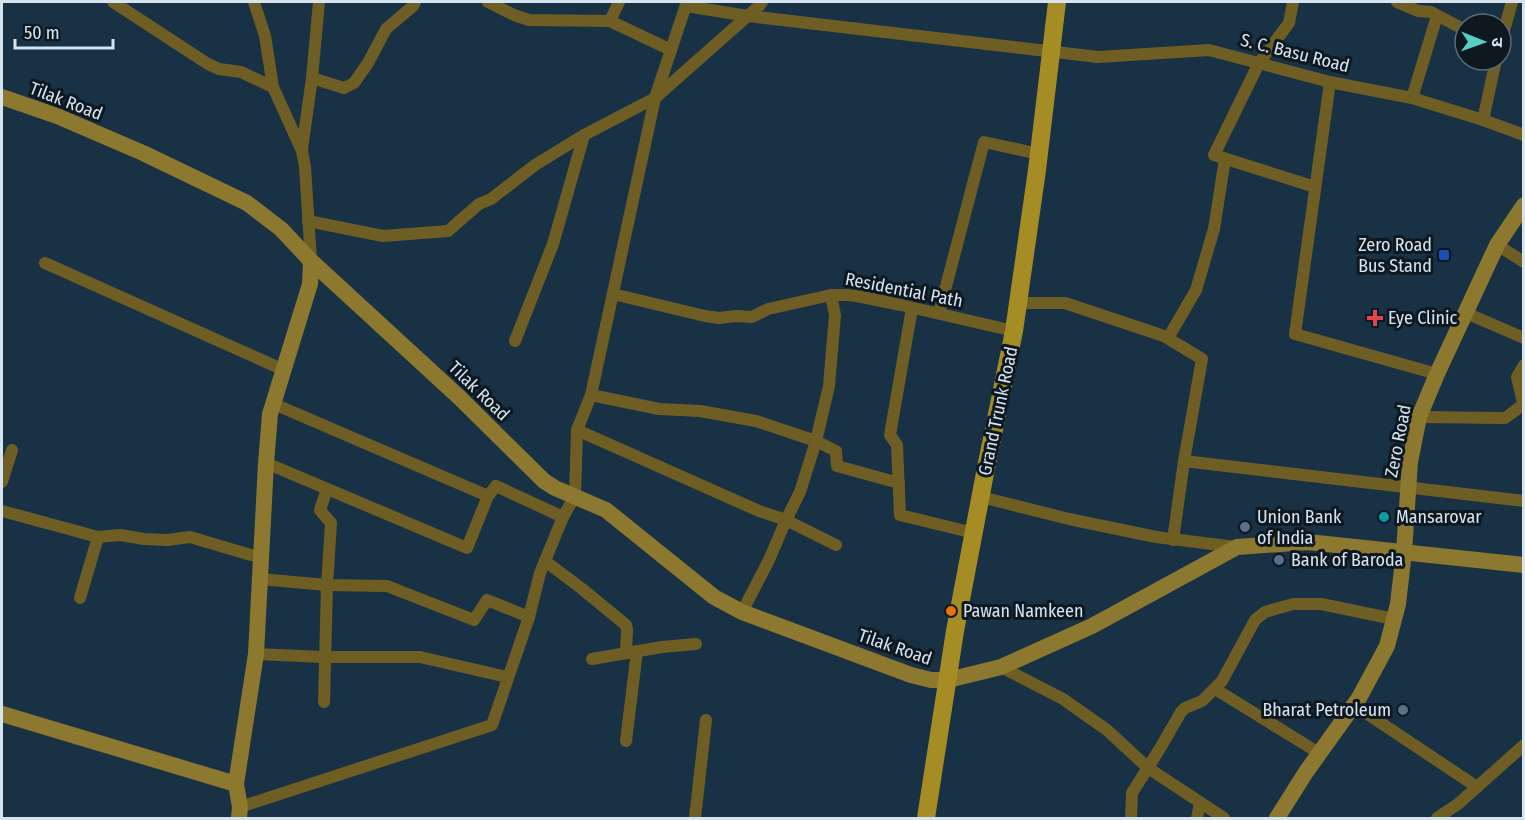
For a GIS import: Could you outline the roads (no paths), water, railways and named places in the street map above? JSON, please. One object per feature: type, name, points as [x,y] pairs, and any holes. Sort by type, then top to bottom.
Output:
[{"type":"main road","name":"Grand Trunk Road","points":[[926,819],[974,532],[1019,303],[1056,2]]},
{"type":"main road","name":"Tilak Road","points":[[2,97],[57,116],[143,153],[247,203],[281,229],[311,261],[460,398],[544,481],[606,510],[714,597],[742,612],[911,675],[931,680],[948,680],[1001,667],[1092,626],[1238,547]]},
{"type":"main road","name":"Zero Road","points":[[1277,819],[1306,771],[1354,705],[1387,646],[1398,604],[1410,462],[1419,417],[1497,245],[1524,205]]},
{"type":"main road","points":[[239,813],[236,784],[256,654],[270,414],[310,284],[311,261]]},
{"type":"main road","points":[[1238,547],[1308,542],[1524,565]]},
{"type":"main road","points":[[2,714],[236,784]]},
{"type":"street","points":[[113,2],[208,64],[219,69],[241,72],[273,87]]},
{"type":"street","points":[[254,2],[265,36],[273,87],[302,151],[311,261]]},
{"type":"street","points":[[302,151],[319,2]]},
{"type":"street","points":[[312,78],[344,88],[354,83],[368,63],[386,29],[415,2]]},
{"type":"street","points":[[488,2],[529,20],[610,21],[671,50]]},
{"type":"street","points":[[610,21],[619,2]]},
{"type":"street","points":[[308,222],[383,236],[448,231],[479,204],[491,199],[535,165],[584,135],[655,98],[762,2]]},
{"type":"street","points":[[1293,2],[1289,23],[1259,63],[1214,155],[1316,187]]},
{"type":"street","points":[[1397,2],[1420,6],[1453,24]]},
{"type":"street","points":[[239,813],[492,725],[529,617],[540,573],[574,496],[577,430],[591,395],[655,98],[686,4]]},
{"type":"street","name":"S. C. Basu Road","points":[[686,4],[748,16],[1098,57],[1209,50],[1330,82],[1412,98],[1524,135]]},
{"type":"street","points":[[1412,98],[1437,16]]},
{"type":"street","points":[[1483,120],[1494,72]]},
{"type":"street","points":[[1330,82],[1295,334],[1437,374]]},
{"type":"street","points":[[515,341],[553,244],[584,135]]},
{"type":"street","points":[[939,313],[984,142],[1039,154]]},
{"type":"street","points":[[1168,338],[1196,290],[1214,229],[1225,159]]},
{"type":"street","points":[[1497,245],[1524,262]]},
{"type":"street","points":[[45,263],[284,370]]},
{"type":"street","name":"Residential Path","points":[[613,294],[719,318],[753,317],[768,309],[831,295],[858,296],[1014,331]]},
{"type":"street","points":[[742,612],[800,492],[816,441],[829,386],[835,315],[831,295]]},
{"type":"street","points":[[1019,303],[1065,303],[1168,338],[1202,359],[1173,540]]},
{"type":"street","points":[[912,308],[890,435],[897,445],[900,515],[974,532]]},
{"type":"street","points":[[1467,313],[1524,338]]},
{"type":"street","points":[[1419,417],[1505,418],[1523,404],[1517,377],[1524,365]]},
{"type":"street","points":[[591,395],[659,409],[700,411],[756,421],[816,441],[836,451],[837,466],[899,483]]},
{"type":"street","points":[[274,404],[488,496]]},
{"type":"street","points":[[577,430],[759,511],[786,520],[836,545]]},
{"type":"street","points":[[2,482],[12,450]]},
{"type":"street","points":[[1184,461],[1524,501]]},
{"type":"street","points":[[266,463],[467,548],[488,496],[496,486],[563,517]]},
{"type":"street","points":[[324,702],[331,522],[320,510],[327,489]]},
{"type":"street","points":[[981,497],[1069,519],[1156,537],[1238,547]]},
{"type":"street","points":[[2,512],[98,537],[120,535],[167,540],[190,537],[261,558]]},
{"type":"street","points":[[80,598],[98,537]]},
{"type":"street","points":[[545,561],[626,625],[632,652],[626,741]]},
{"type":"street","points":[[260,579],[327,585],[387,586],[474,620],[487,600],[529,617]]},
{"type":"street","points":[[1131,819],[1132,793],[1181,712],[1202,701],[1222,681],[1255,620],[1265,612],[1293,604],[1321,604],[1394,619]]},
{"type":"street","points":[[592,659],[662,646],[696,644]]},
{"type":"street","points":[[256,654],[420,657],[507,677]]},
{"type":"street","points":[[1001,667],[1064,699],[1107,730],[1148,768],[1224,819]]},
{"type":"street","points":[[1215,689],[1320,753]]},
{"type":"street","points":[[1354,705],[1477,787]]},
{"type":"street","points":[[695,819],[706,720]]},
{"type":"street","points":[[1437,819],[1458,804],[1524,744]]},
{"type":"street","points":[[1197,819],[1200,803]]},
{"type":"place","name":"Zero Road Bus Stand","points":[[1444,255]]},
{"type":"place","name":"Eye Clinic","points":[[1375,318]]},
{"type":"place","name":"Mansarovar","points":[[1384,517]]},
{"type":"place","name":"Union Bank of India","points":[[1245,527]]},
{"type":"place","name":"Bank of Baroda","points":[[1279,560]]},
{"type":"place","name":"Pawan Namkeen","points":[[951,611]]},
{"type":"place","name":"Bharat Petroleum","points":[[1403,710]]}]
